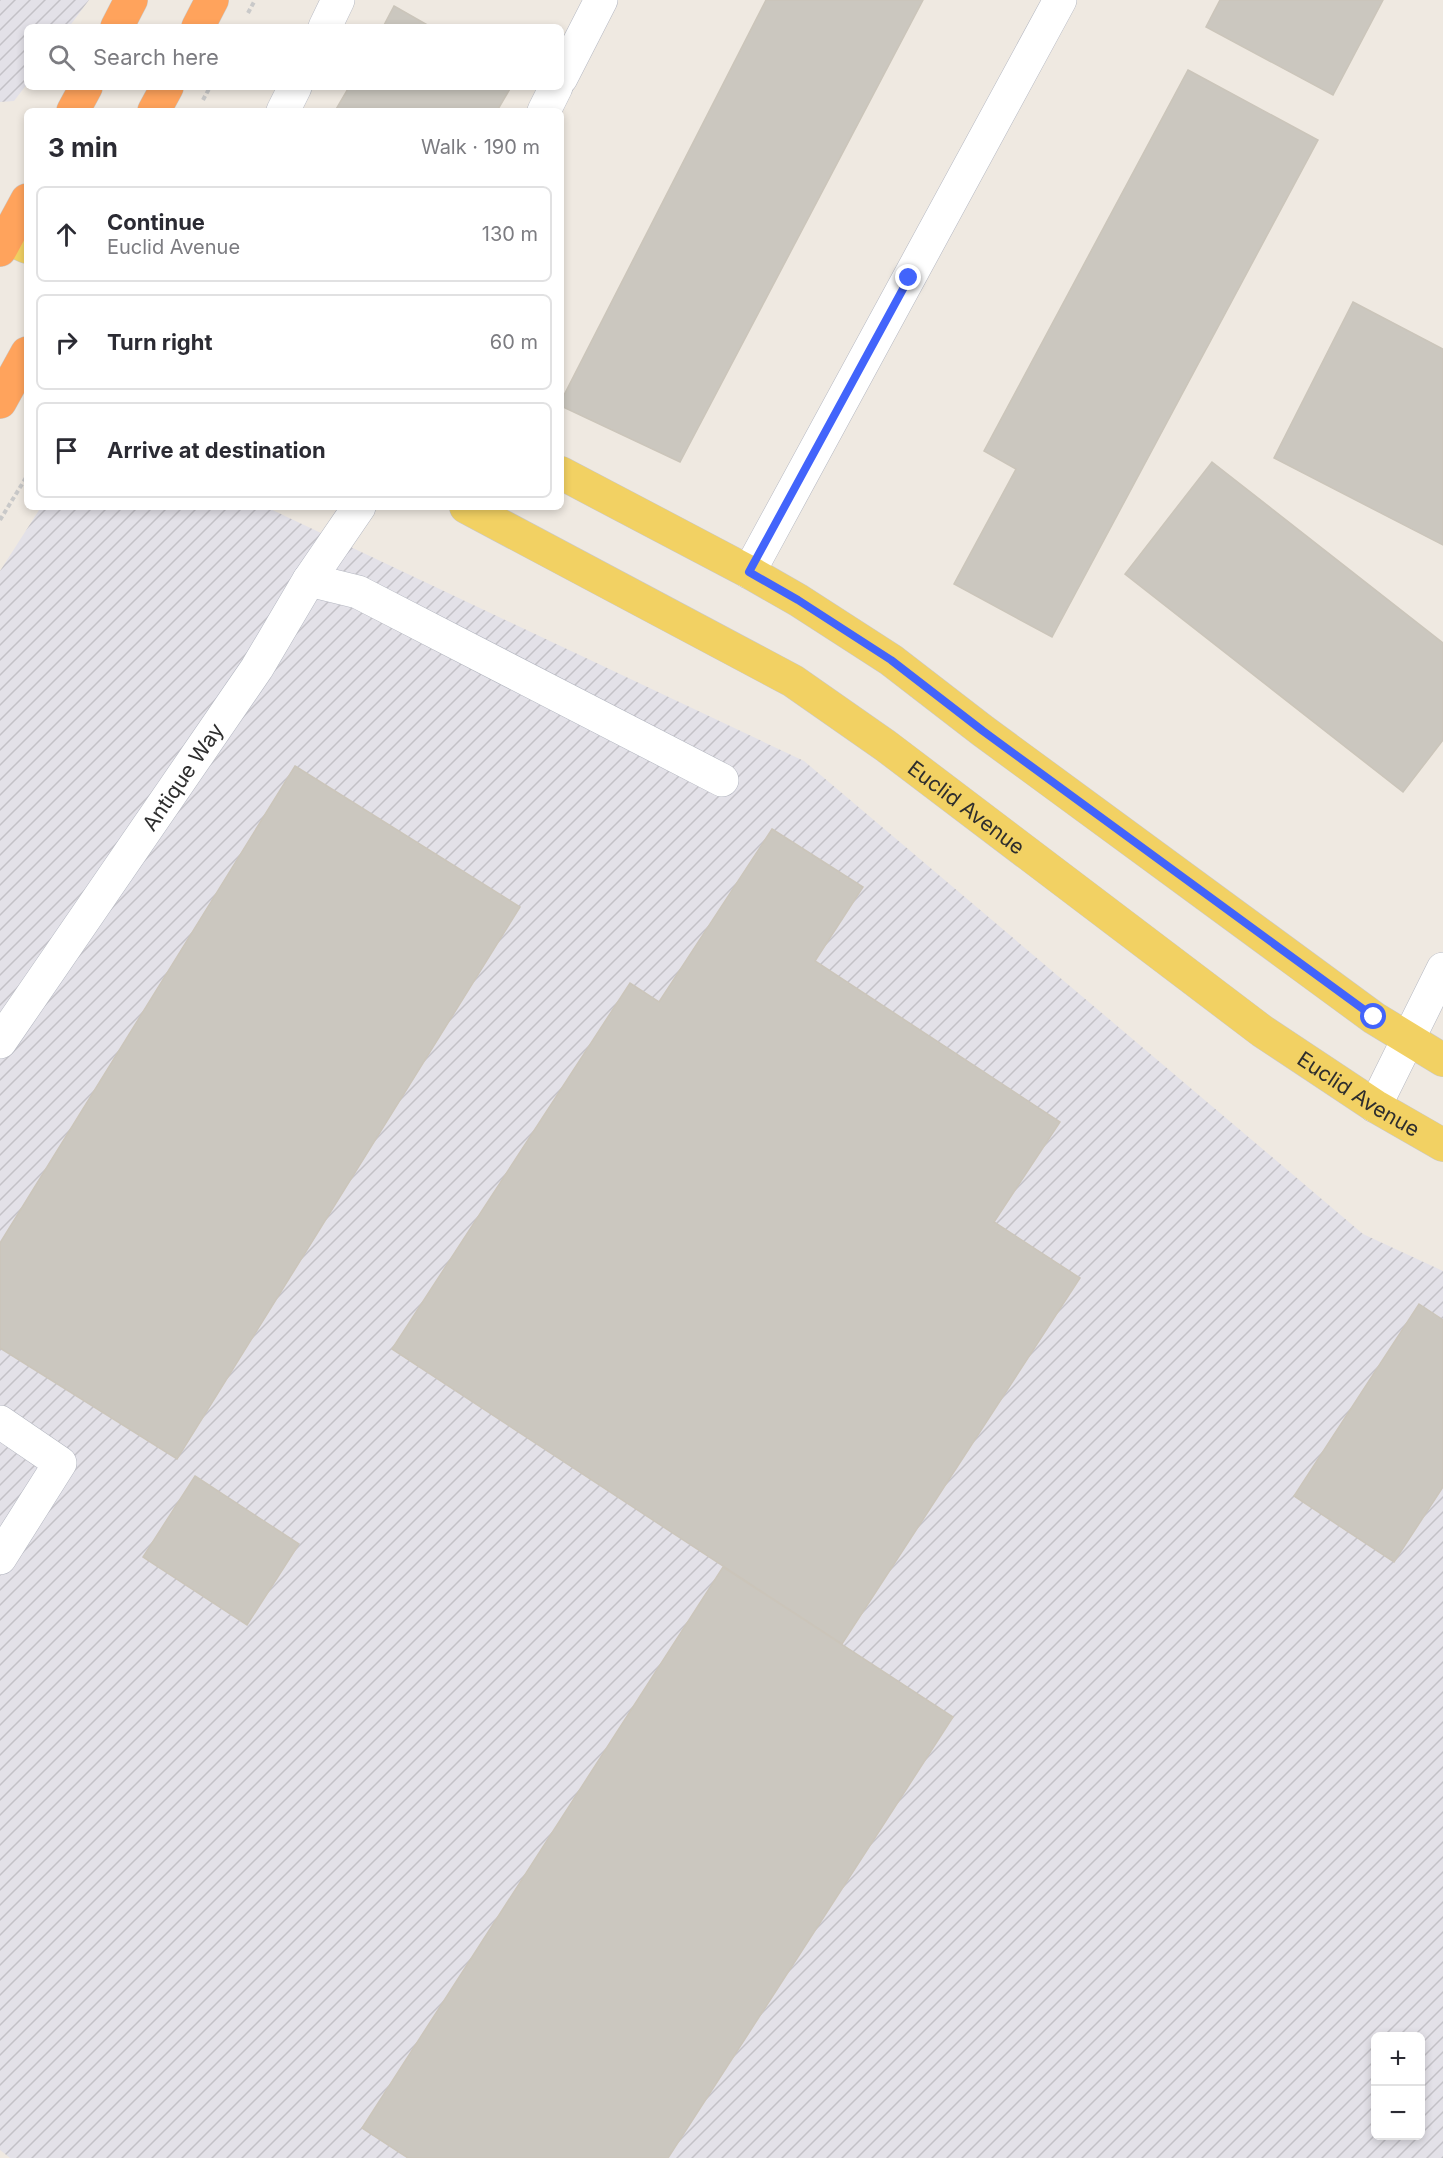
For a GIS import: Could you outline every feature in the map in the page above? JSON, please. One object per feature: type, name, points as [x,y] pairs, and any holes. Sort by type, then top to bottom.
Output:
[{"type":"highway","points":[[118,24],[130,0]]},
{"type":"highway","points":[[200,24],[212,0]]},
{"type":"highway","points":[[75,108],[84,90]]},
{"type":"highway","points":[[156,108],[164,90]]},
{"type":"highway","points":[[9,242],[24,207]]},
{"type":"highway","points":[[0,402],[24,358]]},
{"type":"main road","points":[[564,475],[749,572],[798,600],[891,660],[983,731],[1374,1017],[1443,1060]]},
{"type":"main road","name":"Euclid Avenue","points":[[472,510],[793,681],[886,746],[1262,1031],[1375,1106],[1443,1145]]},
{"type":"street","points":[[326,24],[338,0]]},
{"type":"street","points":[[564,72],[601,0]]},
{"type":"street","points":[[749,572],[1060,0]]},
{"type":"street","points":[[285,108],[294,90]]},
{"type":"street","points":[[546,108],[554,90]]},
{"type":"street","name":"Antique Way","points":[[0,1042],[257,668],[309,580],[357,510]]},
{"type":"street","points":[[309,580],[358,592],[722,780]]},
{"type":"street","points":[[1375,1106],[1443,969]]},
{"type":"street","points":[[0,1422],[60,1463],[0,1558]]},
{"type":"path","points":[[0,520],[24,481]]},
{"type":"shaded area","points":[[0,0],[89,0],[71,24],[24,24],[24,88],[14,101],[0,102]]},
{"type":"shaded area","points":[[39,510],[272,510],[804,761],[1363,1234],[1443,1271],[1443,2158],[10,2158],[0,2150],[0,571]]},
{"type":"building","points":[[766,0],[923,0],[680,462],[564,407],[564,395]]},
{"type":"building","points":[[1220,0],[1383,0],[1333,95],[1206,27]]},
{"type":"building","points":[[394,6],[426,24],[385,24]]},
{"type":"building","points":[[1188,70],[1318,140],[1052,637],[954,584],[1016,469],[984,451]]},
{"type":"building","points":[[347,90],[509,90],[499,108],[337,108]]},
{"type":"building","points":[[1353,302],[1443,349],[1443,545],[1274,458]]},
{"type":"building","points":[[1212,462],[1443,643],[1443,740],[1403,792],[1125,574]]},
{"type":"building","points":[[295,766],[520,907],[177,1459],[0,1348],[0,1243]]},
{"type":"building","points":[[772,829],[863,887],[815,961],[1060,1122],[994,1222],[1080,1278],[842,1644],[392,1349],[630,983],[659,1002]]},
{"type":"building","points":[[1419,1304],[1443,1320],[1443,1487],[1394,1562],[1294,1496]]},
{"type":"building","points":[[195,1476],[299,1544],[247,1625],[143,1557]]},
{"type":"building","points":[[723,1567],[953,1717],[668,2158],[408,2158],[362,2128]]},
{"type":"route","points":[[909,278],[749,572],[798,600],[891,660],[983,731],[1374,1017]]}]
